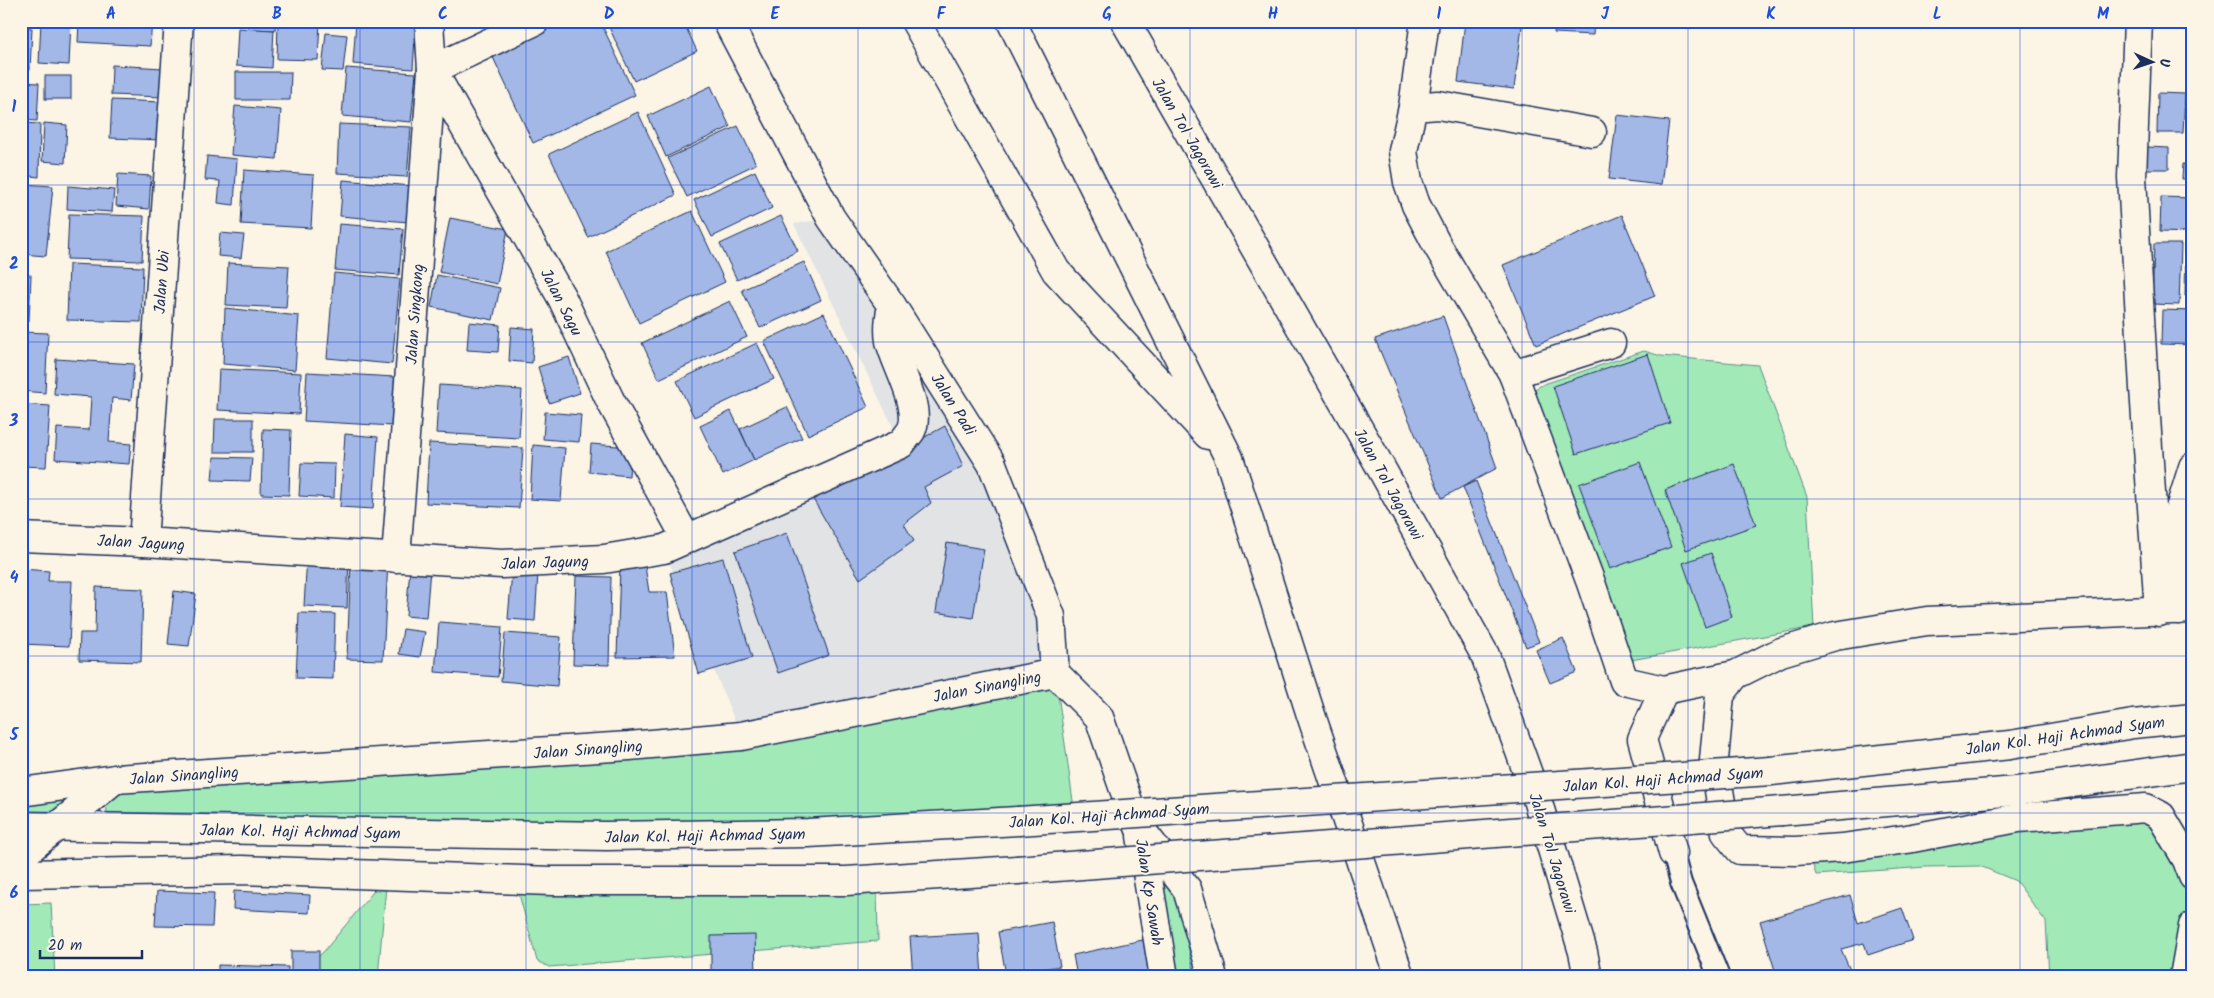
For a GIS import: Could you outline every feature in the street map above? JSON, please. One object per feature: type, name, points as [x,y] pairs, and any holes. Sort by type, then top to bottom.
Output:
[{"type":"main road","name":"Jalan Ubi","points":[[143,542],[179,21]]},
{"type":"main road","name":"Jalan Singkong","points":[[396,558],[432,70],[429,21]]},
{"type":"main road","points":[[432,70],[535,21]]},
{"type":"main road","name":"Jalan Padi","points":[[727,21],[831,218],[892,306],[992,464],[1051,616],[1055,673]]},
{"type":"main road","points":[[915,21],[1056,271],[1229,458]]},
{"type":"main road","points":[[1011,21],[1229,458],[1311,715],[1400,977]]},
{"type":"main road","name":"Jalan Tol Jagorawi","points":[[1124,21],[1371,451],[1485,655],[1536,796],[1583,952],[1588,977]]},
{"type":"main road","points":[[1425,21],[1413,107],[1403,151],[1408,182],[1416,205],[1437,245],[1513,374],[1591,583],[1624,681],[1664,690],[1735,675],[1781,652],[1835,636],[1927,621],[2177,610]]},
{"type":"main road","points":[[2138,21],[2132,177],[2144,388],[2177,610]]},
{"type":"main road","name":"Jalan Sagu","points":[[432,70],[562,298],[610,400],[686,538]]},
{"type":"main road","points":[[1413,107],[1438,105],[1592,132]]},
{"type":"main road","name":"Jalan Jagung","points":[[21,537],[143,542],[502,564],[604,559],[664,549],[901,444],[912,429],[913,408],[907,385],[891,343],[888,324],[892,306]]},
{"type":"main road","points":[[1513,374],[1610,343]]},
{"type":"main road","points":[[2177,610],[2174,528],[2193,467]]},
{"type":"main road","points":[[1055,673],[1099,717],[1134,816]]},
{"type":"main road","name":"Jalan Sinangling","points":[[21,792],[115,779],[629,746],[741,736],[1055,673]]},
{"type":"main road","points":[[1735,675],[1720,695],[1714,760],[1726,833],[1740,850],[1795,851],[1842,848],[1907,839],[2018,818],[2146,808],[2161,816],[2187,860],[2193,876]]},
{"type":"main road","points":[[1664,690],[1642,740],[1673,853]]},
{"type":"main road","name":"Jalan Kol. Haji Achmad Syam","points":[[21,826],[606,836],[808,833],[1018,821],[1771,771],[2010,744],[2133,724],[2193,718]]},
{"type":"main road","points":[[21,874],[242,870],[552,881],[846,881],[1018,870],[1782,811],[2016,791],[2193,766]]},
{"type":"main road","points":[[21,856],[115,779]]},
{"type":"main road","points":[[115,779],[107,790],[105,809],[110,821],[118,827]]},
{"type":"main road","name":"Jalan Kp Sawah","points":[[1134,816],[1164,977]]},
{"type":"main road","name":"Jalan Kp Sawah","points":[[1134,816],[1187,889],[1213,977]]},
{"type":"main road","points":[[2184,977],[2193,926]]},
{"type":"lane","points":[[1673,853],[1682,883],[1718,977]]},
{"type":"shaded area","points":[[831,218],[992,464],[1055,673],[741,736],[664,549],[899,439],[794,224]]},
{"type":"green space","points":[[1644,351],[1661,356],[1758,365],[1807,497],[1814,627],[1620,662],[1529,392],[1544,384]]},
{"type":"green space","points":[[1055,673],[1075,815],[828,832],[107,815],[106,796],[21,856],[21,792],[629,746]]},
{"type":"green space","points":[[2146,808],[2193,858],[2193,929],[2182,940],[2168,977],[2049,977],[2046,922],[2016,881],[1980,866],[1926,867],[1816,875],[1808,851]]},
{"type":"green space","points":[[1139,827],[1187,889],[1213,977],[1164,977]]},
{"type":"green space","points":[[387,875],[378,977],[299,977],[325,950]]},
{"type":"green space","points":[[515,879],[877,884],[878,941],[549,967],[537,961]]},
{"type":"green space","points":[[51,903],[55,977],[21,977],[21,904]]},
{"type":"building","points":[[41,21],[71,21],[69,65],[39,63]]},
{"type":"building","points":[[79,21],[152,21],[150,46],[78,42]]},
{"type":"building","points":[[248,21],[276,21],[275,30],[248,29]]},
{"type":"building","points":[[278,21],[320,21],[318,60],[277,59]]},
{"type":"building","points":[[356,21],[416,21],[413,69],[353,64]]},
{"type":"building","points":[[557,21],[600,21],[635,95],[533,143],[491,53]]},
{"type":"building","points":[[616,21],[683,21],[697,51],[634,81],[608,25]]},
{"type":"building","points":[[1465,21],[1522,26],[1514,89],[1458,82]]},
{"type":"building","points":[[1555,21],[1594,21],[1593,35],[1554,33]]},
{"type":"building","points":[[21,27],[32,28],[30,70],[21,69]]},
{"type":"building","points":[[238,28],[274,30],[272,68],[236,66]]},
{"type":"building","points":[[326,33],[347,35],[343,71],[322,70]]},
{"type":"building","points":[[112,65],[163,68],[162,97],[111,95]]},
{"type":"building","points":[[346,68],[416,73],[411,122],[342,116]]},
{"type":"building","points":[[236,72],[291,72],[290,100],[236,100]]},
{"type":"building","points":[[45,76],[71,76],[71,99],[45,99]]},
{"type":"building","points":[[21,82],[39,83],[37,121],[21,120]]},
{"type":"building","points":[[711,86],[730,127],[666,157],[648,116]]},
{"type":"building","points":[[2158,93],[2185,94],[2183,133],[2157,133]]},
{"type":"building","points":[[112,100],[163,102],[161,140],[110,138]]},
{"type":"building","points":[[235,106],[281,110],[277,159],[231,155]]},
{"type":"building","points":[[638,112],[676,195],[588,237],[549,154]]},
{"type":"building","points":[[1617,115],[1669,121],[1661,185],[1609,179]]},
{"type":"building","points":[[21,123],[40,124],[39,177],[21,175]]},
{"type":"building","points":[[44,123],[67,125],[65,163],[42,161]]},
{"type":"building","points":[[339,124],[411,127],[407,177],[337,173]]},
{"type":"building","points":[[738,126],[756,164],[687,197],[668,158]]},
{"type":"building","points":[[2147,147],[2169,148],[2169,169],[2146,169]]},
{"type":"building","points":[[207,156],[237,159],[234,205],[218,203],[220,181],[205,180]]},
{"type":"building","points":[[2183,164],[2193,164],[2193,179],[2182,179]]},
{"type":"building","points":[[244,170],[314,175],[311,228],[241,224]]},
{"type":"building","points":[[755,171],[772,208],[712,237],[694,200]]},
{"type":"building","points":[[118,174],[151,176],[149,209],[116,206]]},
{"type":"building","points":[[343,180],[411,186],[408,222],[340,216]]},
{"type":"building","points":[[21,184],[53,186],[46,256],[21,254]]},
{"type":"building","points":[[68,186],[114,190],[112,212],[67,209]]},
{"type":"building","points":[[2161,197],[2193,198],[2193,233],[2160,232]]},
{"type":"building","points":[[692,211],[725,282],[639,323],[606,251]]},
{"type":"building","points":[[69,214],[144,216],[142,261],[67,259]]},
{"type":"building","points":[[1622,215],[1655,296],[1536,345],[1503,265]]},
{"type":"building","points":[[781,216],[798,251],[737,280],[720,244]]},
{"type":"building","points":[[450,218],[508,229],[497,284],[439,272]]},
{"type":"building","points":[[339,224],[403,229],[399,275],[335,270]]},
{"type":"building","points":[[220,233],[244,235],[241,258],[218,256]]},
{"type":"building","points":[[2154,244],[2181,244],[2179,305],[2152,304]]},
{"type":"building","points":[[2186,244],[2193,244],[2193,296],[2185,296]]},
{"type":"building","points":[[804,262],[821,300],[760,328],[742,290]]},
{"type":"building","points":[[228,263],[289,266],[286,308],[226,305]]},
{"type":"building","points":[[69,264],[143,267],[141,322],[67,320]]},
{"type":"building","points":[[334,273],[400,279],[392,364],[327,358]]},
{"type":"building","points":[[21,275],[31,275],[29,321],[21,321]]},
{"type":"building","points":[[437,275],[500,288],[493,320],[431,307]]},
{"type":"building","points":[[730,301],[747,337],[659,379],[642,343]]},
{"type":"building","points":[[225,308],[299,316],[295,370],[223,364]]},
{"type":"building","points":[[2162,310],[2193,311],[2193,345],[2161,344]]},
{"type":"building","points":[[824,313],[868,407],[808,435],[764,341]]},
{"type":"building","points":[[1443,316],[1497,468],[1442,498],[1375,339]]},
{"type":"building","points":[[469,322],[500,325],[498,352],[467,350]]},
{"type":"building","points":[[511,327],[534,329],[532,363],[509,361]]},
{"type":"building","points":[[21,332],[48,333],[45,393],[21,391]]},
{"type":"building","points":[[757,343],[774,379],[694,417],[677,381]]},
{"type":"building","points":[[1648,354],[1670,423],[1576,454],[1553,386]]},
{"type":"building","points":[[569,357],[580,393],[549,403],[538,367]]},
{"type":"building","points":[[56,359],[134,364],[131,400],[112,398],[109,442],[131,444],[129,464],[55,459],[57,428],[89,430],[91,397],[54,394]]},
{"type":"building","points":[[219,369],[301,373],[299,414],[217,410]]},
{"type":"building","points":[[307,372],[395,377],[393,426],[304,421]]},
{"type":"building","points":[[439,385],[522,390],[519,438],[436,433]]},
{"type":"building","points":[[21,404],[50,406],[46,467],[21,466]]},
{"type":"building","points":[[787,407],[802,438],[754,460],[740,429]]},
{"type":"building","points":[[731,411],[754,460],[723,475],[700,426]]},
{"type":"building","points":[[545,412],[581,415],[579,442],[543,439]]},
{"type":"building","points":[[215,419],[253,419],[253,452],[214,452]]},
{"type":"building","points":[[945,426],[963,466],[924,487],[931,503],[904,524],[914,541],[860,579],[807,489],[903,449]]},
{"type":"building","points":[[263,429],[291,430],[289,495],[261,494]]},
{"type":"building","points":[[345,434],[378,437],[373,509],[340,507]]},
{"type":"building","points":[[429,443],[523,448],[519,508],[426,503]]},
{"type":"building","points":[[591,444],[631,447],[629,476],[589,472]]},
{"type":"building","points":[[533,445],[565,448],[561,501],[530,499]]},
{"type":"building","points":[[214,457],[252,458],[250,481],[212,480]]},
{"type":"building","points":[[1640,462],[1671,547],[1610,569],[1579,484]]},
{"type":"building","points":[[301,463],[335,464],[334,498],[299,496]]},
{"type":"building","points":[[1734,464],[1756,525],[1686,550],[1665,490]]},
{"type":"building","points":[[1476,481],[1539,642],[1526,647],[1463,487]]},
{"type":"building","points":[[787,533],[829,655],[778,673],[735,551]]},
{"type":"building","points":[[947,543],[984,549],[973,618],[936,612]]},
{"type":"building","points":[[1711,553],[1732,617],[1705,627],[1683,563]]},
{"type":"building","points":[[307,556],[349,558],[347,608],[304,606]]},
{"type":"building","points":[[723,558],[752,658],[699,674],[670,573]]},
{"type":"building","points":[[351,560],[388,561],[383,660],[347,659]]},
{"type":"building","points":[[620,566],[645,566],[649,592],[667,592],[675,656],[617,657]]},
{"type":"building","points":[[410,568],[430,569],[426,618],[406,616]]},
{"type":"building","points":[[21,569],[49,571],[48,581],[72,581],[69,646],[21,644]]},
{"type":"building","points":[[512,571],[538,573],[535,621],[508,619]]},
{"type":"building","points":[[576,576],[611,577],[609,665],[573,664]]},
{"type":"building","points":[[96,587],[143,589],[141,662],[79,660],[80,633],[95,633]]},
{"type":"building","points":[[174,591],[196,594],[189,646],[168,644]]},
{"type":"building","points":[[299,613],[335,614],[333,679],[296,678]]},
{"type":"building","points":[[439,622],[502,627],[498,677],[435,672]]},
{"type":"building","points":[[403,629],[425,632],[420,657],[399,654]]},
{"type":"building","points":[[505,633],[561,637],[557,686],[501,681]]},
{"type":"building","points":[[1563,638],[1577,672],[1550,683],[1536,650]]},
{"type":"building","points":[[157,891],[214,893],[212,927],[155,926]]},
{"type":"building","points":[[234,891],[310,895],[309,913],[233,909]]},
{"type":"building","points":[[1850,895],[1858,923],[1902,908],[1913,940],[1868,955],[1864,943],[1841,949],[1853,977],[1777,977],[1760,921]]},
{"type":"building","points":[[1052,922],[1060,966],[1006,975],[998,932]]},
{"type":"building","points":[[979,933],[982,977],[913,977],[910,937]]},
{"type":"building","points":[[755,935],[756,975],[711,976],[711,936]]},
{"type":"building","points":[[1147,939],[1154,975],[1077,977],[1073,955]]},
{"type":"building","points":[[291,951],[319,951],[319,977],[291,977]]},
{"type":"building","points":[[218,965],[288,967],[288,977],[218,977]]},
{"type":"building","points":[[768,972],[788,974],[788,977],[767,977]]}]
